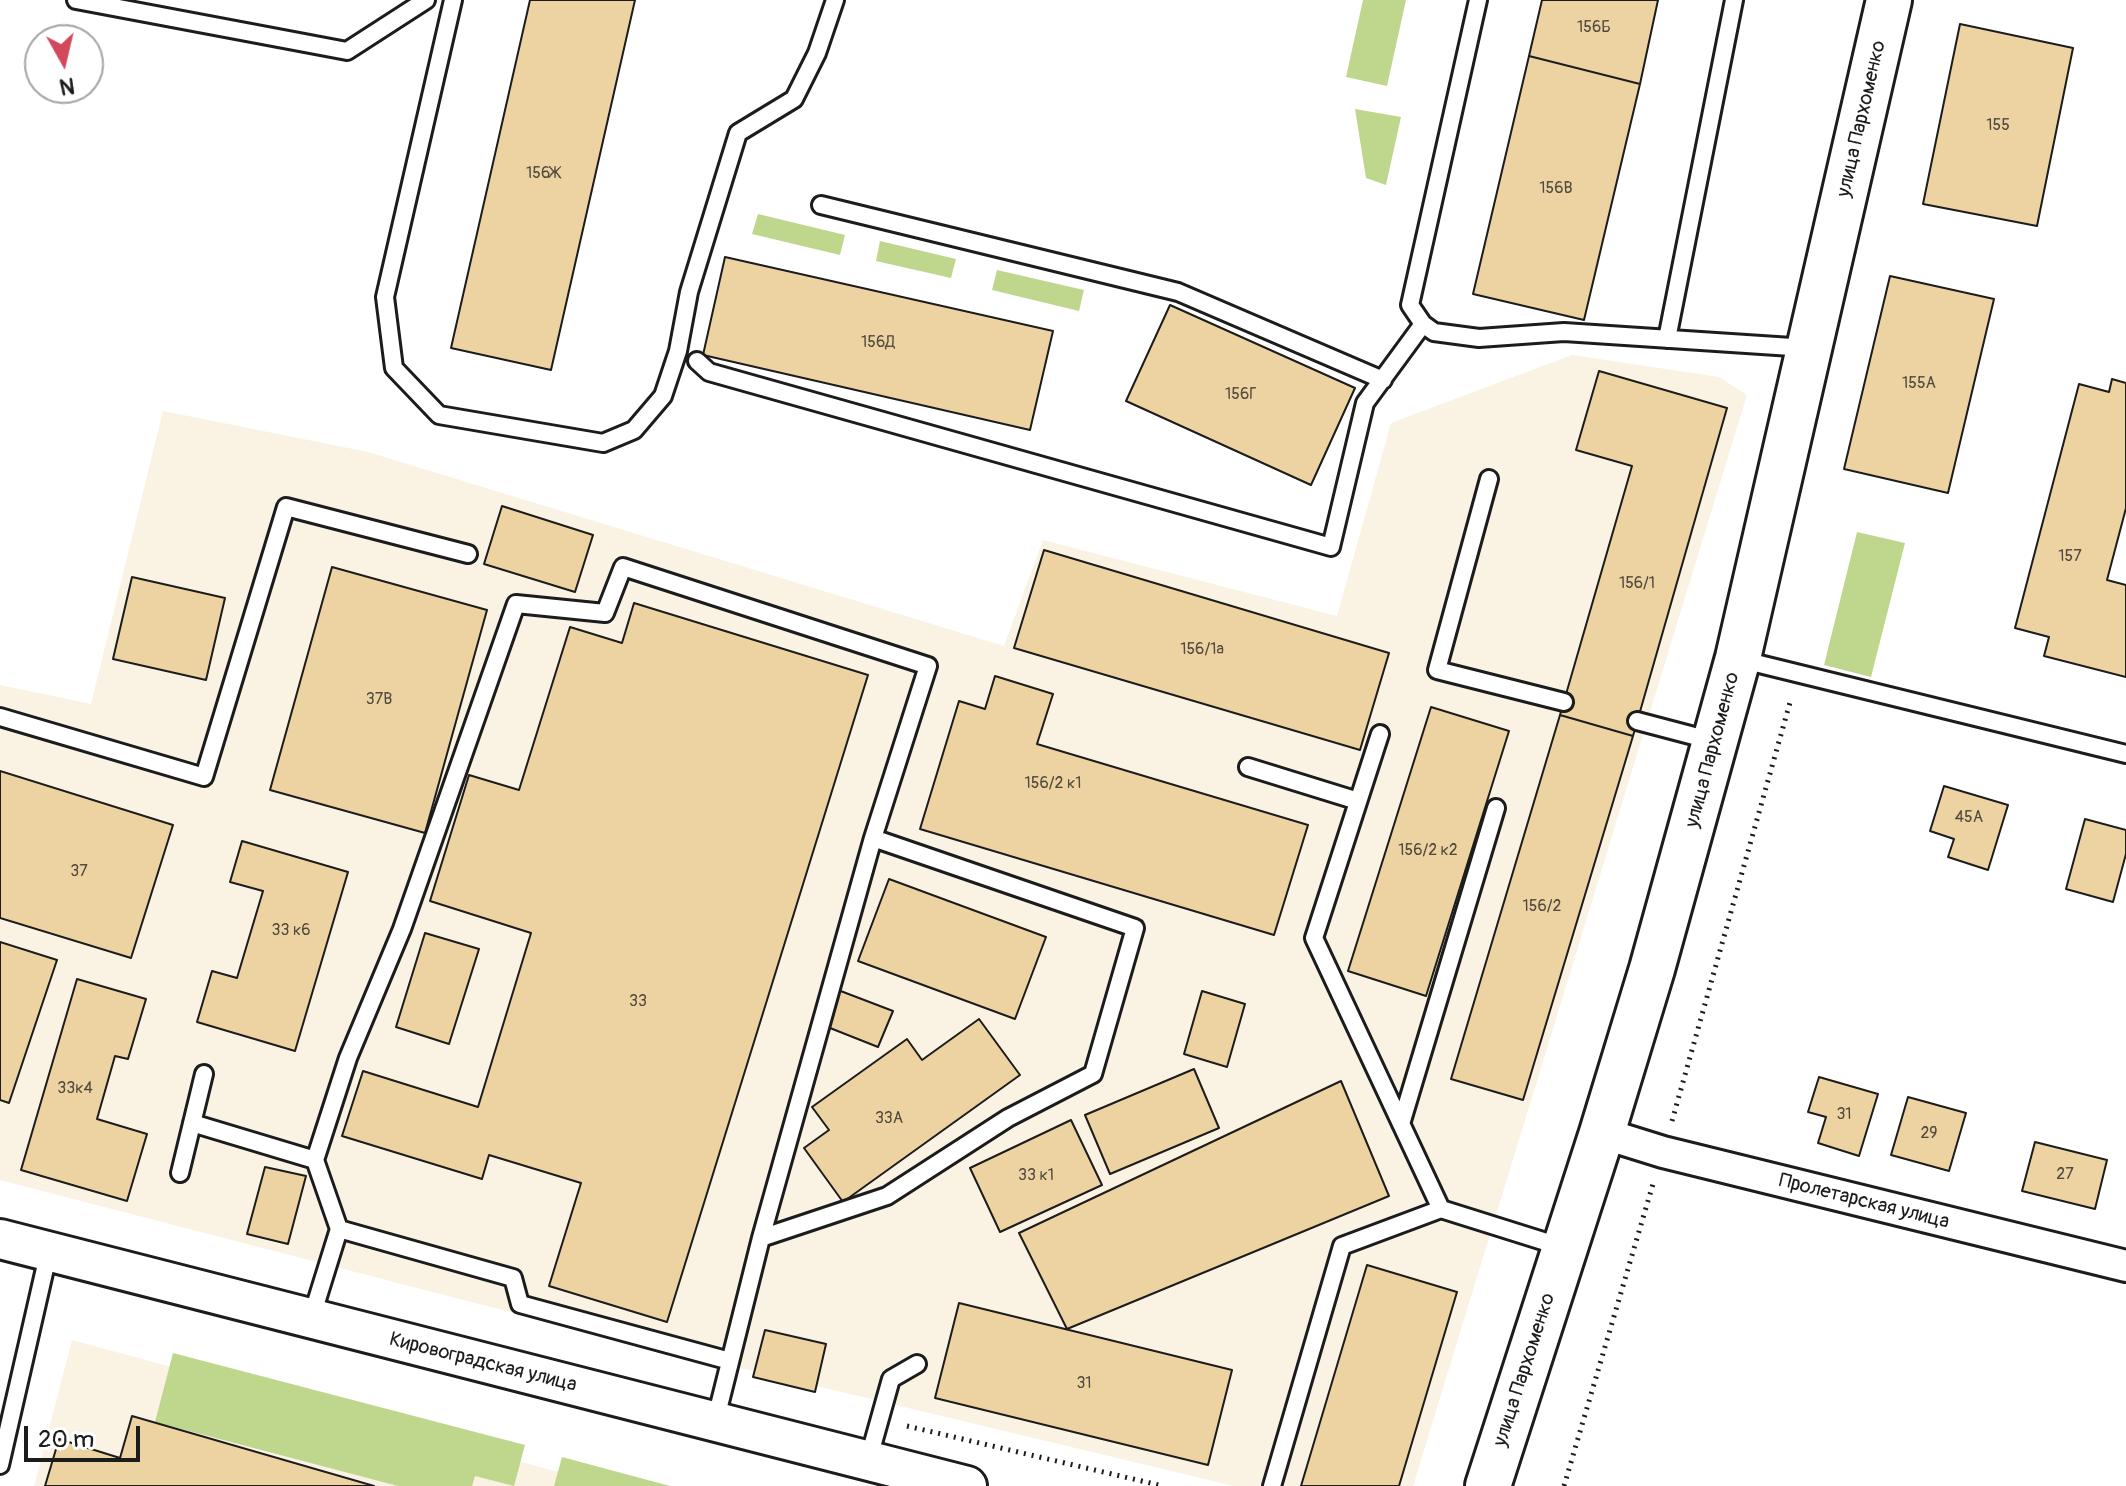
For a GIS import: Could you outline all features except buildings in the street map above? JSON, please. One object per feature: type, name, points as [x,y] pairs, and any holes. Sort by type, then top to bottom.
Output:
[{"type":"main road","name":"улица Пархоменко","points":[[1488,1486],[1652,969],[1738,658],[1889,0]]},
{"type":"street","name":"Пролетарская улица","points":[[1602,1133],[1663,1152],[2126,1266]]},
{"type":"street","name":"Кировоградская улица","points":[[0,1239],[967,1486]]},
{"type":"lane","points":[[76,0],[347,51],[426,0]]},
{"type":"lane","points":[[453,0],[385,297],[394,368],[439,415],[603,443],[634,430],[663,396],[678,351],[689,292],[738,133],[794,99],[817,53],[835,0]]},
{"type":"lane","points":[[1478,0],[1410,305],[1423,324],[1434,332],[1479,338],[1564,332],[1808,348]]},
{"type":"lane","points":[[1667,339],[1734,0]]},
{"type":"lane","points":[[821,205],[1178,292],[1383,380]]},
{"type":"lane","points":[[697,361],[709,372],[1331,547],[1365,403],[1423,324]]},
{"type":"lane","points":[[1489,479],[1437,670],[1564,702]]},
{"type":"lane","points":[[0,717],[204,777],[286,507],[468,554]]},
{"type":"lane","points":[[311,1319],[339,1229],[315,1160],[348,1058],[402,929],[516,604],[605,613],[623,567],[928,666],[873,838],[761,1238],[715,1422]]},
{"type":"lane","points":[[1738,658],[2126,754]]},
{"type":"lane","points":[[1637,721],[1715,742]]},
{"type":"lane","points":[[1380,734],[1314,938],[1441,1209]]},
{"type":"lane","points":[[1248,767],[1358,801]]},
{"type":"lane","points":[[1401,1124],[1496,808]]},
{"type":"lane","points":[[761,1238],[887,1196],[1008,1118],[1093,1074],[1135,928],[873,838]]},
{"type":"lane","points":[[180,1173],[204,1074]]},
{"type":"lane","points":[[192,1123],[315,1160]]},
{"type":"lane","points":[[1272,1486],[1342,1246],[1441,1209],[1564,1248]]},
{"type":"lane","points":[[339,1229],[513,1278],[520,1304],[730,1361]]},
{"type":"lane","points":[[0,1465],[49,1251]]},
{"type":"lane","points":[[868,1461],[891,1379],[917,1364]]},
{"type":"path","points":[[1564,1486],[1663,1152],[1798,675]]},
{"type":"shaded area","points":[[1572,355],[1719,377],[1747,395],[1413,1486],[1234,1486],[537,1319],[0,1180],[0,685],[91,704],[163,411],[368,452],[1004,646],[1043,540],[1337,616],[1391,423]]},
{"type":"shaded area","points":[[72,1340],[610,1486],[34,1486]]},
{"type":"green space","points":[[1363,0],[1406,0],[1387,86],[1346,77]]},
{"type":"green space","points":[[1355,109],[1401,117],[1386,185],[1366,178]]},
{"type":"green space","points":[[758,214],[845,235],[840,255],[752,234]]},
{"type":"green space","points":[[880,241],[956,259],[951,278],[876,261]]},
{"type":"green space","points":[[997,270],[1084,290],[1079,311],[992,290]]},
{"type":"green space","points":[[1857,532],[1905,543],[1871,677],[1824,665]]},
{"type":"green space","points":[[173,1353],[525,1445],[514,1486],[475,1476],[472,1486],[398,1486],[155,1422]]},
{"type":"green space","points":[[562,1457],[670,1486],[554,1486]]}]
